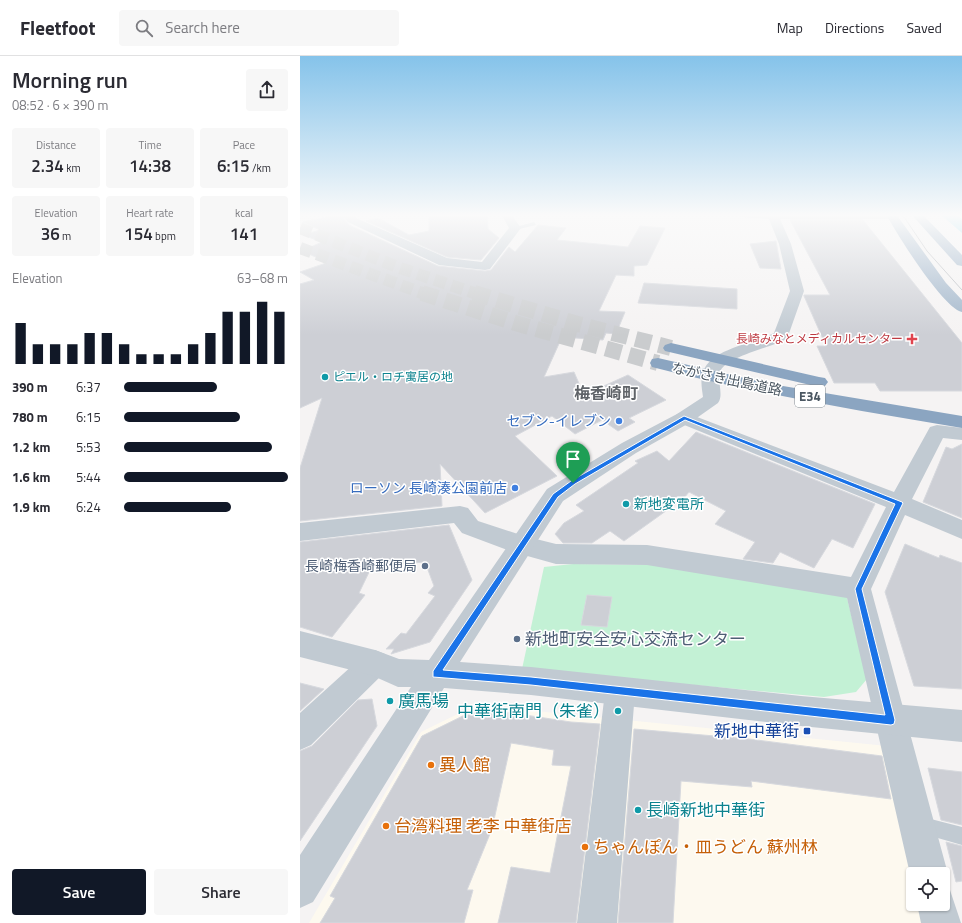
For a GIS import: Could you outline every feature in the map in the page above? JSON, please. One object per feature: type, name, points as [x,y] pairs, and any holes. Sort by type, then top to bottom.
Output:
[{"type":"highway","points":[[918,254],[937,280],[962,308]]},
{"type":"highway","points":[[955,254],[962,262]]},
{"type":"highway","name":"ながさき出島道路","points":[[671,348],[757,370],[830,385],[962,407]]},
{"type":"highway","name":"ながさき出島道路","points":[[658,363],[757,386],[890,411],[962,422]]},
{"type":"street","points":[[429,254],[439,260],[485,266],[494,254]]},
{"type":"street","points":[[300,889],[436,674],[556,495],[616,456],[684,418],[712,399],[710,382],[714,368],[739,351],[762,345],[781,336],[796,291],[787,254]]},
{"type":"street","points":[[684,418],[899,503],[962,530]]},
{"type":"street","points":[[927,867],[858,589],[899,503],[937,431],[962,434]]},
{"type":"street","points":[[300,532],[460,514],[470,527],[522,545],[556,554],[647,556],[858,589]]},
{"type":"street","points":[[300,644],[375,663],[398,673],[436,674],[531,681],[620,692],[962,726]]},
{"type":"street","points":[[300,734],[375,663]]},
{"type":"street","points":[[598,923],[620,692]]},
{"type":"street","points":[[938,911],[941,923]]},
{"type":"lane","points":[[916,824],[962,836]]},
{"type":"shaded area","name":"長崎新地中華街","points":[[476,705],[887,746],[912,867],[906,867],[906,911],[921,911],[924,923],[309,923],[421,732]]},
{"type":"green space","points":[[573,564],[656,565],[846,594],[867,679],[856,692],[824,697],[522,669],[544,567]]},
{"type":"building","points":[[310,254],[413,254],[438,266],[485,271],[491,270],[503,254],[652,254],[647,265],[634,266],[634,276],[616,275],[599,311],[625,312],[616,334],[606,333],[603,340],[562,337],[544,377],[574,372],[584,395],[628,375],[666,400],[629,418],[635,422],[618,431],[602,420],[575,434],[552,416],[515,436],[557,476],[485,513],[440,464],[442,506],[300,521],[300,468],[322,398],[300,408],[300,284],[314,280],[300,272],[327,262]]},
{"type":"building","points":[[441,254],[486,254],[481,260],[447,257]]},
{"type":"building","points":[[754,254],[778,254],[781,269],[760,268]]},
{"type":"building","name":"長崎みなとメディカルセンター","points":[[808,254],[891,254],[962,343],[962,391],[880,391],[875,383],[834,383],[817,346],[826,346],[804,296],[830,295]]},
{"type":"building","points":[[644,283],[737,289],[737,309],[638,303]]},
{"type":"building","points":[[696,432],[875,504],[853,548],[832,539],[814,568],[780,552],[773,563],[743,559],[755,542],[715,524],[726,511],[689,492],[684,498],[624,541],[610,531],[592,543],[563,543],[555,534],[564,523],[584,511],[576,505],[638,463],[635,461],[657,451],[669,461]]},
{"type":"building","points":[[962,444],[962,518],[923,502],[946,447],[952,449]]},
{"type":"building","points":[[449,525],[472,580],[430,642],[391,654],[394,649],[386,649],[401,633],[406,634],[435,596],[428,593],[434,586],[425,562],[372,566],[359,593],[365,595],[332,637],[300,627],[300,542]]},
{"type":"building","points":[[905,544],[939,558],[940,555],[962,563],[962,689],[914,686],[885,592]]},
{"type":"building","points":[[587,595],[612,597],[607,627],[581,625]]},
{"type":"building","points":[[300,683],[324,689],[300,711]]},
{"type":"building","points":[[372,699],[377,726],[300,841],[300,751],[312,746],[358,700]]},
{"type":"building","points":[[479,708],[571,722],[600,724],[576,923],[498,923],[511,867],[550,873],[571,766],[552,765],[554,750],[511,743],[492,829],[467,890],[473,890],[464,923],[320,923],[335,898],[330,896],[422,736]]},
{"type":"building","points":[[634,729],[749,739],[882,756],[891,799],[751,781],[752,787],[681,781],[673,923],[618,923]]},
{"type":"building","points":[[928,768],[962,772],[962,825],[941,820]]},
{"type":"building","points":[[946,842],[962,846],[962,881],[956,882]]},
{"type":"tunnel","points":[[318,254],[424,294]]},
{"type":"tunnel","points":[[366,254],[400,268],[474,293]]},
{"type":"tunnel","points":[[474,293],[574,323],[671,348]]},
{"type":"tunnel","points":[[424,294],[522,325],[658,363]]},
{"type":"tram line","points":[[930,254],[962,290]]},
{"type":"place","name":"長崎みなとメディカルセンター","points":[[912,339]]},
{"type":"place","name":"ピエル・ロチ寓居の地","points":[[325,377]]},
{"type":"place","name":"セブン-イレブン","points":[[619,421]]},
{"type":"place","name":"ローソン 長崎湊公園前店","points":[[515,488]]},
{"type":"place","name":"新地変電所","points":[[626,504]]},
{"type":"place","name":"長崎梅香崎郵便局","points":[[425,566]]},
{"type":"place","name":"新地町安全安心交流センター","points":[[517,639]]},
{"type":"place","name":"廣馬場","points":[[390,701]]},
{"type":"place","name":"中華街南門（朱雀）","points":[[618,711]]},
{"type":"place","name":"新地中華街","points":[[807,731]]},
{"type":"place","name":"異人館","points":[[431,765]]},
{"type":"place","name":"長崎新地中華街","points":[[638,810]]},
{"type":"place","name":"台湾料理 老李 中華街店","points":[[386,826]]},
{"type":"place","name":"ちゃんぽん・皿うどん 蘇州林","points":[[585,847]]},
{"type":"district","name":"梅香崎町","points":[[606,393]]},
{"type":"route","points":[[684,418],[899,503],[858,589],[891,720],[620,692],[531,681],[436,674],[538,520],[556,495],[573,483],[629,448],[684,418]]}]
